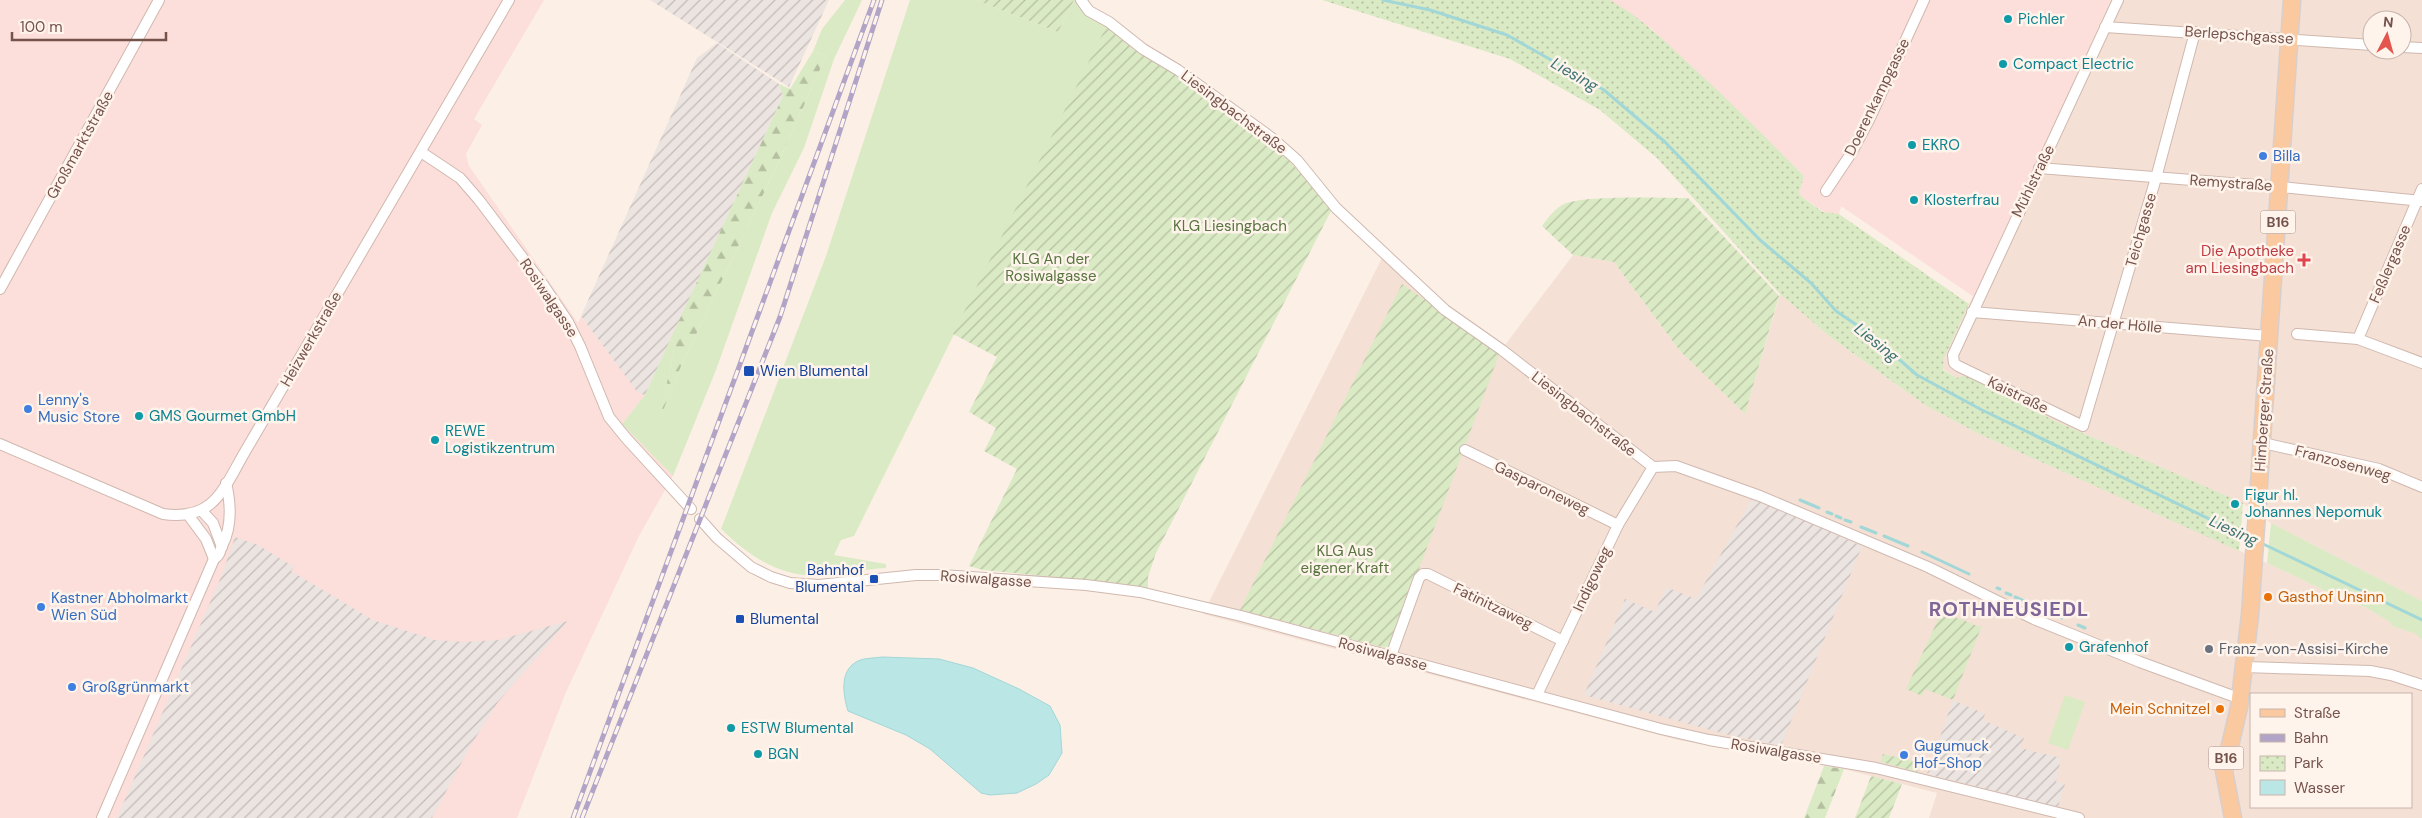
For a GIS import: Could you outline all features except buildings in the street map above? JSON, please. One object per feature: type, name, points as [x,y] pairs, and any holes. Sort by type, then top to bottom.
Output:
[{"type":"main road","name":"Himberger Straße","points":[[2233,818],[2224,771],[2236,697],[2245,667],[2263,443],[2292,0]]},
{"type":"street","name":"Großmarktstraße","points":[[0,289],[159,0]]},
{"type":"street","name":"Heizwerkstraße","points":[[0,444],[137,505],[163,514],[189,516],[202,511],[216,499],[509,0]]},
{"type":"street","name":"Liesingbachstraße","points":[[1081,0],[1089,11],[1109,22],[1143,49],[1178,70],[1272,138],[1298,160],[1336,208],[1445,310],[1502,350],[1653,468]]},
{"type":"street","name":"Doerenkampgasse","points":[[1826,191],[1852,152],[1869,120],[1924,0]]},
{"type":"street","name":"Mühlstraße","points":[[1954,363],[1952,355],[2118,0]]},
{"type":"street","name":"Berlepschgasse","points":[[2105,27],[2362,43]]},
{"type":"street","name":"Teichgasse","points":[[2083,426],[2156,178],[2195,32]]},
{"type":"street","name":"Rosiwalgasse","points":[[421,152],[460,178],[479,200],[568,322],[580,346],[609,417],[691,509]]},
{"type":"street","name":"Remystraße","points":[[2039,168],[2420,200]]},
{"type":"street","name":"Feßlergasse","points":[[2358,339],[2420,200],[2422,189]]},
{"type":"street","name":"An der Hölle","points":[[1972,312],[2269,336]]},
{"type":"street","points":[[2297,334],[2358,339],[2422,363]]},
{"type":"street","name":"Kaistraße","points":[[1954,363],[2083,426]]},
{"type":"street","name":"Franzosenweg","points":[[2263,443],[2379,469],[2422,488]]},
{"type":"street","name":"Gasparoneweg","points":[[1465,450],[1618,525]]},
{"type":"street","points":[[1653,468],[1676,466],[1769,500],[1928,567],[2034,619],[2178,677],[2236,697]]},
{"type":"street","name":"Indigoweg","points":[[1537,695],[1618,525],[1653,468]]},
{"type":"street","points":[[102,818],[214,559],[219,556],[226,542],[230,508],[226,483]]},
{"type":"street","points":[[202,511],[213,523],[222,547]]},
{"type":"street","points":[[189,516],[206,539],[214,559]]},
{"type":"street","name":"Rosiwalgasse","points":[[700,519],[717,538],[751,566],[771,577],[790,583],[819,585],[926,575],[1102,587],[1140,592],[1218,610],[1661,729],[1708,740],[1876,768],[2079,818]]},
{"type":"street","name":"Fatinitzaweg","points":[[1391,656],[1419,578],[1423,574],[1428,574],[1563,641]]},
{"type":"street","points":[[2245,667],[2370,671],[2392,675],[2422,685]]},
{"type":"shaded area","points":[[0,0],[544,0],[474,119],[482,125],[466,154],[469,166],[578,323],[581,316],[638,392],[645,395],[622,424],[673,476],[639,536],[566,692],[517,818],[0,818]]},
{"type":"shaded area","points":[[650,0],[829,0],[789,87]]},
{"type":"shaded area","points":[[1610,0],[2111,0],[1974,297],[1841,206],[1839,214],[1826,213],[1802,197],[1799,193],[1804,176],[1652,29]]},
{"type":"shaded area","points":[[2111,0],[2422,0],[2422,601],[2271,523],[2242,503],[2055,421],[1965,375],[1957,378],[1943,369],[1944,358]]},
{"type":"shaded area","points":[[717,43],[779,84],[783,96],[645,395],[638,393],[581,316],[697,58]]},
{"type":"shaded area","points":[[1573,255],[1614,262],[1680,351],[1745,414],[1780,294],[1829,336],[1925,405],[1977,433],[2267,563],[2338,597],[2367,608],[2391,623],[2392,626],[2416,634],[2422,640],[2422,818],[1929,818],[1937,793],[1844,769],[1678,740],[1203,614],[1382,258],[1505,345]]},
{"type":"shaded area","points":[[1752,498],[1862,546],[1781,746],[1725,734],[1584,695],[1625,599],[1655,612],[1666,587],[1696,599]]},
{"type":"shaded area","points":[[235,537],[258,545],[294,567],[291,571],[373,620],[435,640],[465,642],[498,640],[568,621],[498,702],[471,745],[432,818],[117,818],[221,577]]},
{"type":"shaded area","points":[[1953,700],[1985,714],[1983,720],[2024,738],[2020,748],[2061,758],[2056,782],[2065,784],[2058,807],[1927,774]]},
{"type":"green space","points":[[845,0],[862,0],[834,59],[804,148],[772,213],[716,370],[673,476],[622,424],[645,395],[670,340],[675,343],[661,415],[681,366],[780,159],[826,56],[813,51],[822,29]]},
{"type":"green space","points":[[910,0],[976,0],[1058,32],[1074,0],[1081,0],[1109,22],[854,536],[841,540],[834,555],[886,564],[886,568],[821,576],[792,573],[778,569],[754,556],[721,529],[826,256]]},
{"type":"green space","points":[[976,0],[1074,0],[1058,32]]},
{"type":"green space","points":[[1322,0],[1610,0],[1642,21],[1661,37],[1804,176],[1799,193],[1802,197],[1823,212],[1839,214],[1969,304],[1944,358],[1943,370],[1957,378],[1965,375],[2055,421],[2243,503],[2239,551],[1977,433],[1925,405],[1829,336],[1780,294],[1657,158],[1600,110],[1510,59]]},
{"type":"green space","name":"KLG Liesingbach","points":[[1106,27],[1138,50],[1173,69],[1240,118],[1287,158],[1332,209],[1156,553],[1148,577],[1148,590],[1104,582],[983,570],[969,566],[1017,469],[984,451],[996,428],[969,412],[997,357],[953,334]]},
{"type":"green space","points":[[813,51],[826,56],[780,159],[681,366],[660,418],[675,343],[670,340],[783,96],[779,84],[790,89]]},
{"type":"green space","points":[[1624,198],[1688,198],[1779,296],[1745,414],[1680,351],[1614,262],[1573,255],[1542,226],[1557,208],[1574,201]]},
{"type":"green space","name":"KLG Aus eigener Kraft","points":[[1402,284],[1500,352],[1389,649],[1240,610]]},
{"type":"green space","points":[[2271,523],[2422,601],[2422,640],[2416,634],[2392,626],[2391,623],[2367,608],[2338,597],[2267,563]]},
{"type":"green space","points":[[1942,611],[1961,620],[1964,617],[1963,620],[1979,627],[1982,625],[1953,700],[1925,689],[1922,696],[1906,689]]},
{"type":"green space","points":[[2065,695],[2085,702],[2068,750],[2048,743]]},
{"type":"green space","points":[[1883,754],[1921,763],[1918,772],[1881,762]]},
{"type":"green space","points":[[1824,766],[1844,769],[1825,818],[1804,818]]},
{"type":"green space","points":[[1871,776],[1902,784],[1889,818],[1855,818]]},
{"type":"water","points":[[882,657],[939,659],[973,668],[1019,689],[1050,706],[1060,725],[1062,753],[1049,775],[1017,793],[990,795],[981,793],[930,749],[906,735],[848,711],[844,683],[848,670],[860,660]]},
{"type":"waterway","name":"Liesing","points":[[1383,0],[1430,10],[1507,35],[1604,90],[1665,142],[1760,240],[1811,283],[1836,311],[1870,334],[1917,375],[1982,410],[2251,539]]},
{"type":"waterway","points":[[1800,500],[1819,508]]},
{"type":"waterway","points":[[1827,512],[1832,514]]},
{"type":"waterway","points":[[1836,516],[1841,518]]},
{"type":"waterway","points":[[1845,520],[1851,522]]},
{"type":"waterway","points":[[1861,527],[1876,533]]},
{"type":"waterway","points":[[1884,536],[1908,546]]},
{"type":"waterway","name":"Liesing","points":[[2261,543],[2422,620]]},
{"type":"waterway","points":[[1922,552],[1969,574]]},
{"type":"waterway","points":[[2006,593],[2011,595]]},
{"type":"waterway","points":[[2015,597],[2045,610]]},
{"type":"waterway","points":[[2053,614],[2062,618]]},
{"type":"waterway","points":[[2078,625],[2085,628]]},
{"type":"railway","points":[[573,818],[874,0]]},
{"type":"railway","points":[[582,818],[780,317],[882,0]]},
{"type":"place","name":"Pichler","points":[[2008,19]]},
{"type":"place","name":"Compact Electric","points":[[2003,64]]},
{"type":"place","name":"EKRO","points":[[1912,145]]},
{"type":"place","name":"Billa","points":[[2263,156]]},
{"type":"place","name":"Klosterfrau","points":[[1914,200]]},
{"type":"place","name":"Die Apotheke am Liesingbach","points":[[2304,260]]},
{"type":"place","name":"Wien Blumental","points":[[749,371]]},
{"type":"place","name":"Lenny's Music Store","points":[[28,409]]},
{"type":"place","name":"GMS Gourmet GmbH","points":[[139,416]]},
{"type":"place","name":"REWE Logistikzentrum","points":[[435,440]]},
{"type":"place","name":"Figur hl. Johannes Nepomuk","points":[[2235,504]]},
{"type":"place","name":"Bahnhof Blumental","points":[[874,579]]},
{"type":"place","name":"Gasthof Unsinn","points":[[2268,597]]},
{"type":"place","name":"Kastner Abholmarkt Wien Süd","points":[[41,607]]},
{"type":"place","name":"Blumental","points":[[740,619]]},
{"type":"place","name":"Grafenhof","points":[[2069,647]]},
{"type":"place","name":"Franz-von-Assisi-Kirche","points":[[2209,649]]},
{"type":"place","name":"Großgrünmarkt","points":[[72,687]]},
{"type":"place","name":"Mein Schnitzel","points":[[2220,709]]},
{"type":"place","name":"ESTW Blumental","points":[[731,728]]},
{"type":"place","name":"BGN","points":[[758,754]]},
{"type":"place","name":"Gugumuck Hof-Shop","points":[[1904,755]]},
{"type":"district","name":"ROTHNEUSIEDL","points":[[2009,609]]},
{"type":"park label","name":"KLG An der Rosiwalgasse","points":[[1051,268]]}]
